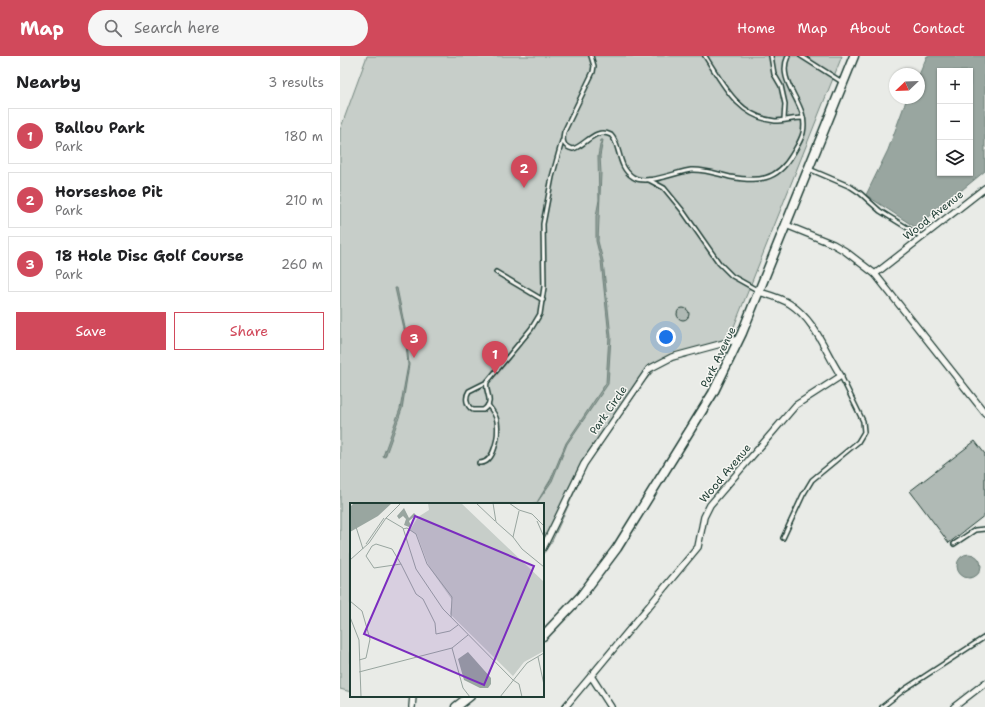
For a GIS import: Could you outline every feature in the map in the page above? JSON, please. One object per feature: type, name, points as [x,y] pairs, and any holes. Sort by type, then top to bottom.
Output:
[{"type":"main road","name":"Park Avenue","points":[[544,635],[581,596],[617,548],[697,422],[713,393],[739,339],[759,292],[854,56]]},
{"type":"main road","points":[[456,707],[469,697]]},
{"type":"street","name":"Wood Avenue","points":[[875,274],[985,188]]},
{"type":"street","points":[[786,225],[833,244],[857,259],[875,274],[985,414]]},
{"type":"street","points":[[759,292],[783,300],[805,316],[823,343],[841,376]]},
{"type":"street","name":"Park Circle","points":[[544,546],[584,464],[649,369],[672,356],[739,339]]},
{"type":"street","name":"Wood Avenue","points":[[565,707],[698,547],[704,517],[710,505],[796,405],[841,376]]},
{"type":"street","points":[[591,676],[611,707]]},
{"type":"street","points":[[954,707],[985,683]]},
{"type":"street","points":[[412,707],[413,697]]},
{"type":"lane","points":[[487,382],[486,387],[490,400],[488,405],[483,410],[473,410],[468,405],[466,398],[469,391],[487,382],[535,324],[540,314],[544,287],[543,224],[552,177],[562,139],[593,72],[594,66],[591,56]]},
{"type":"lane","points":[[705,56],[728,93],[743,110],[756,116],[776,121],[803,118]]},
{"type":"lane","points":[[771,56],[774,74],[781,86],[784,104],[784,120]]},
{"type":"lane","points":[[562,139],[566,146],[573,149],[597,134],[608,133],[614,138],[619,156],[628,174],[638,179],[649,180],[699,170],[744,179],[773,176],[784,169],[796,149],[803,131],[801,106],[785,76],[785,62],[788,56]]},
{"type":"lane","points":[[801,56],[844,83]]},
{"type":"lane","points":[[808,169],[851,187],[880,211],[922,237]]},
{"type":"lane","points":[[649,180],[664,188],[719,263],[732,276],[759,292]]},
{"type":"lane","points":[[496,272],[543,300]]},
{"type":"lane","points":[[783,538],[803,495],[812,480],[858,442],[864,432],[863,421],[841,376]]},
{"type":"lane","points":[[479,463],[486,462],[491,457],[498,429],[495,415],[488,405]]},
{"type":"lane","points":[[954,544],[975,530],[985,529]]},
{"type":"lane","points":[[882,707],[905,689],[985,638]]},
{"type":"shaded area","points":[[367,56],[842,56],[725,349],[717,347],[665,363],[656,368],[645,381],[587,465],[552,541],[544,553],[544,503],[350,503],[350,692],[340,689],[340,130]]},
{"type":"shaded area","points":[[927,56],[985,56],[985,171],[915,227],[866,195],[888,150],[905,104],[925,104],[925,68],[922,68]]},
{"type":"shaded area","points":[[601,140],[603,140],[600,156],[601,173],[598,241],[603,261],[611,337],[608,384],[567,444],[552,481],[537,503],[551,479],[566,443],[606,383],[609,336],[601,261],[596,241],[596,216],[599,200],[598,156]]},
{"type":"shaded area","points":[[395,288],[397,288],[406,333],[409,365],[402,409],[385,457],[383,456],[400,409],[408,365],[405,333]]},
{"type":"shaded area","points":[[969,554],[974,555],[980,561],[980,571],[974,577],[969,578],[964,577],[958,571],[957,566],[958,561],[964,555]]},
{"type":"building","points":[[685,308],[688,309],[688,319],[681,320],[678,319],[677,312],[678,309]]},
{"type":"building","points":[[975,441],[985,454],[985,515],[949,543],[910,491]]},
{"type":"place","name":"Horseshoe Pit","points":[[524,188]]},
{"type":"place","name":"18 Hole Disc Golf Course","points":[[414,358]]},
{"type":"place","name":"Ballou Park","points":[[495,374]]}]
